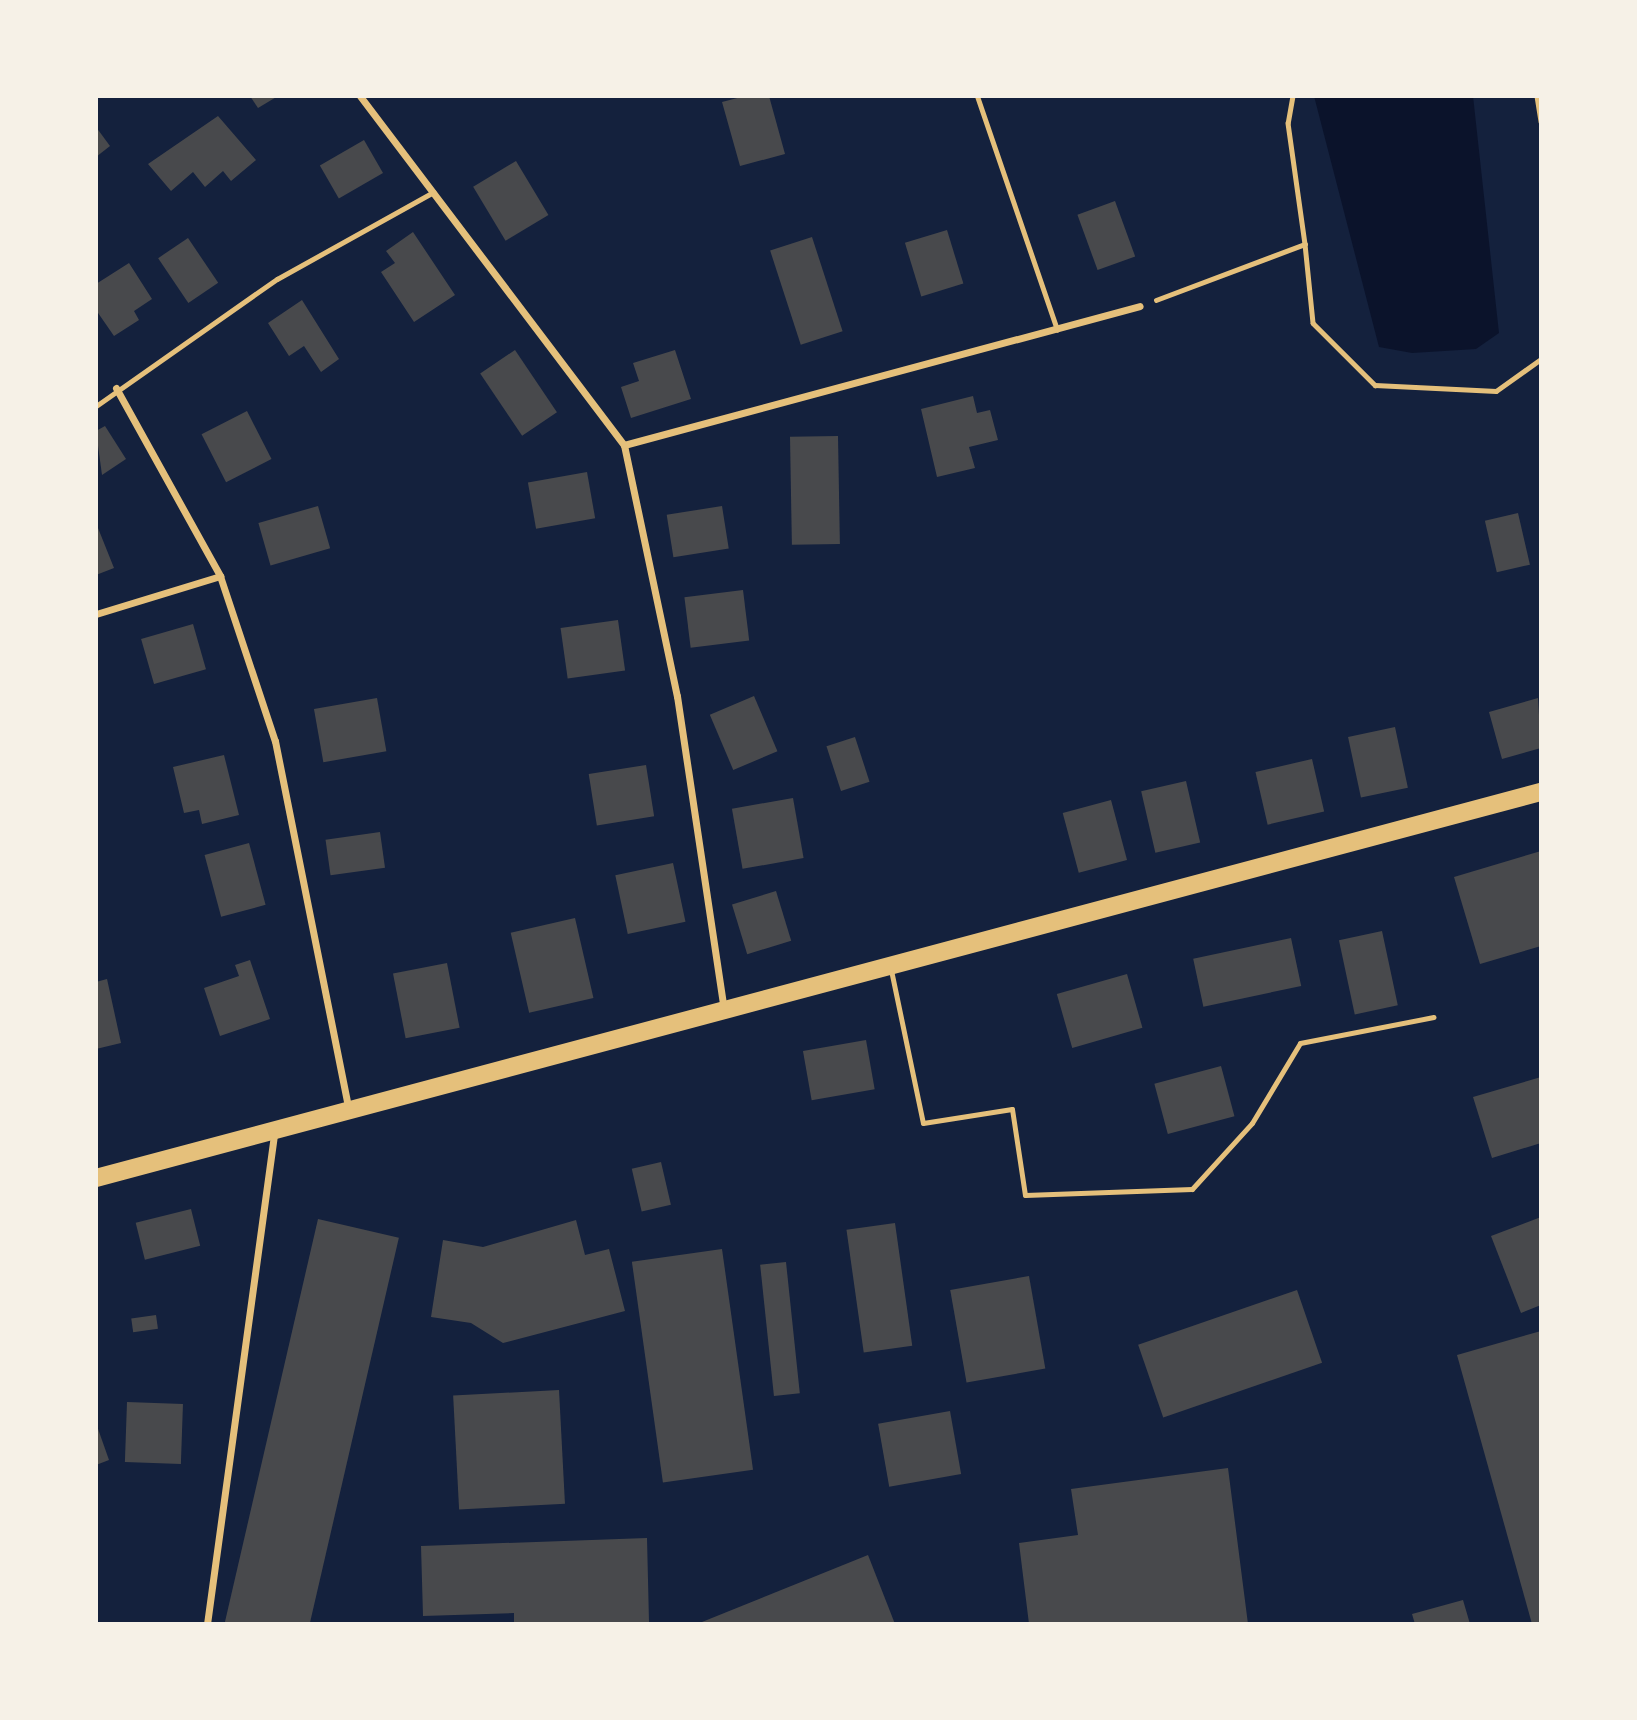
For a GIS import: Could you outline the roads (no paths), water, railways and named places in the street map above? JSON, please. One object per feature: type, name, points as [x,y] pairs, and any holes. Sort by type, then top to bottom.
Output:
[{"type":"main road","points":[[96,1178],[1541,792]]},
{"type":"street","points":[[360,96],[624,446],[677,696],[724,1012]]},
{"type":"street","points":[[624,446],[1140,306]]},
{"type":"street","points":[[116,388],[220,576],[275,741],[349,1111]]},
{"type":"street","points":[[96,614],[220,576]]},
{"type":"street","points":[[207,1624],[274,1131]]},
{"type":"lane","points":[[977,96],[1057,330]]},
{"type":"lane","points":[[96,406],[116,388],[277,279],[433,192]]},
{"type":"lane","points":[[890,967],[923,1123],[1012,1109],[1025,1195],[1192,1189],[1252,1124],[1300,1043],[1434,1017]]},
{"type":"water","points":[[1314,96],[1473,96],[1499,333],[1476,349],[1412,353],[1379,347]]}]
